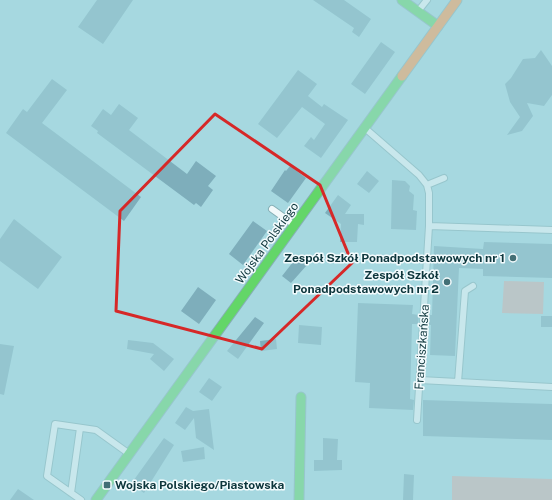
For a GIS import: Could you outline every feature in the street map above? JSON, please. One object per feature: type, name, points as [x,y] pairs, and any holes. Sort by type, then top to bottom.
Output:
[{"type":"main road","points":[[402,0],[438,26]]},
{"type":"main road","name":"Wojska Polskiego","points":[[96,500],[457,0]]},
{"type":"main road","points":[[299,500],[301,397]]},
{"type":"lane","points":[[418,12],[426,0]]},
{"type":"lane","points":[[365,128],[419,175],[427,185],[444,178]]},
{"type":"lane","name":"Franciszkańska","points":[[417,420],[429,226],[429,193],[427,185]]},
{"type":"lane","points":[[272,209],[294,225]]},
{"type":"lane","points":[[429,226],[552,230]]},
{"type":"lane","points":[[458,382],[465,291],[472,286]]},
{"type":"lane","points":[[420,380],[552,387]]},
{"type":"lane","points":[[81,500],[47,476],[55,424],[96,430],[129,454]]},
{"type":"lane","points":[[71,493],[80,428]]},
{"type":"highlighted area","points":[[215,114],[320,185],[352,263],[262,349],[116,311],[120,211]]},
{"type":"shaded area","points":[[504,281],[544,282],[543,314],[502,313]]},
{"type":"shaded area","points":[[452,476],[552,479],[552,500],[452,500]]},
{"type":"building","points":[[97,0],[133,0],[103,44],[78,27]]},
{"type":"building","points":[[313,0],[344,0],[371,19],[359,37],[352,32],[354,28]]},
{"type":"building","points":[[381,42],[395,52],[365,94],[351,84]]},
{"type":"building","points":[[541,50],[552,66],[552,95],[544,106],[527,103],[533,116],[522,131],[507,135],[520,117],[510,102],[505,84],[511,78],[523,59],[535,58]]},
{"type":"building","points":[[298,70],[317,84],[308,96],[322,107],[324,104],[348,120],[321,158],[304,146],[311,137],[314,140],[325,124],[302,107],[277,138],[258,124]]},
{"type":"building","points":[[52,79],[67,90],[42,123],[141,197],[124,221],[6,133],[23,109],[27,112]]},
{"type":"building","points":[[119,104],[138,118],[129,130],[187,174],[196,161],[216,176],[208,186],[213,190],[201,207],[196,203],[194,205],[97,133],[98,131],[91,126],[103,109],[111,115]]},
{"type":"building","points":[[290,166],[306,178],[288,203],[271,191],[285,170],[286,171]]},
{"type":"building","points":[[367,171],[379,181],[369,193],[357,184]]},
{"type":"building","points":[[392,180],[405,181],[410,186],[409,191],[414,195],[413,210],[417,211],[416,230],[391,229]]},
{"type":"building","points":[[338,195],[351,205],[345,214],[364,214],[364,225],[358,224],[357,242],[340,242],[341,224],[325,213]]},
{"type":"building","points":[[14,219],[62,257],[38,289],[0,261],[0,239]]},
{"type":"building","points":[[253,221],[267,231],[243,265],[229,254]]},
{"type":"building","points":[[484,242],[552,244],[552,278],[483,276],[483,269],[459,268],[455,356],[430,355],[431,325],[427,325],[428,315],[432,315],[434,246],[483,249]]},
{"type":"building","points":[[297,257],[307,265],[291,283],[282,276]]},
{"type":"building","points":[[198,287],[216,300],[199,324],[181,311]]},
{"type":"building","points":[[358,303],[413,305],[412,314],[419,315],[418,324],[412,324],[410,399],[414,400],[413,410],[369,408],[370,383],[355,382]]},
{"type":"building","points":[[541,316],[552,316],[552,327],[541,327]]},
{"type":"building","points":[[255,317],[264,323],[238,359],[227,351]]},
{"type":"building","points":[[299,325],[322,327],[321,345],[298,343]]},
{"type":"building","points":[[276,339],[277,349],[261,351],[260,341]]},
{"type":"building","points":[[128,340],[153,343],[174,359],[164,371],[150,359],[154,354],[127,349]]},
{"type":"building","points":[[0,344],[14,346],[4,395],[0,394]]},
{"type":"building","points":[[209,378],[222,387],[212,401],[199,392]]},
{"type":"building","points":[[423,400],[552,404],[552,440],[423,436]]},
{"type":"building","points":[[186,407],[193,411],[209,409],[214,450],[196,438],[194,418],[185,430],[175,423]]},
{"type":"building","points":[[164,438],[174,445],[144,493],[131,484]]},
{"type":"building","points":[[323,438],[338,439],[337,460],[342,460],[342,470],[314,471],[314,460],[323,460]]},
{"type":"building","points":[[204,447],[205,459],[183,462],[181,451]]},
{"type":"building","points":[[404,474],[414,475],[413,500],[403,500]]},
{"type":"building","points":[[18,489],[34,500],[10,500]]},
{"type":"traffic: fast","points":[[402,0],[438,26]]},
{"type":"traffic: fast","points":[[96,500],[402,76]]},
{"type":"traffic: fast","points":[[299,500],[301,397]]},
{"type":"traffic: slow","points":[[402,76],[457,0]]},
{"type":"place","name":"Zespół Szkół Ponadpodstawowych nr 1","points":[[513,258]]},
{"type":"place","name":"Zespół Szkół Ponadpodstawowych nr 2","points":[[447,282]]},
{"type":"place","name":"Wojska Polskiego/Piastowska","points":[[107,485]]}]
